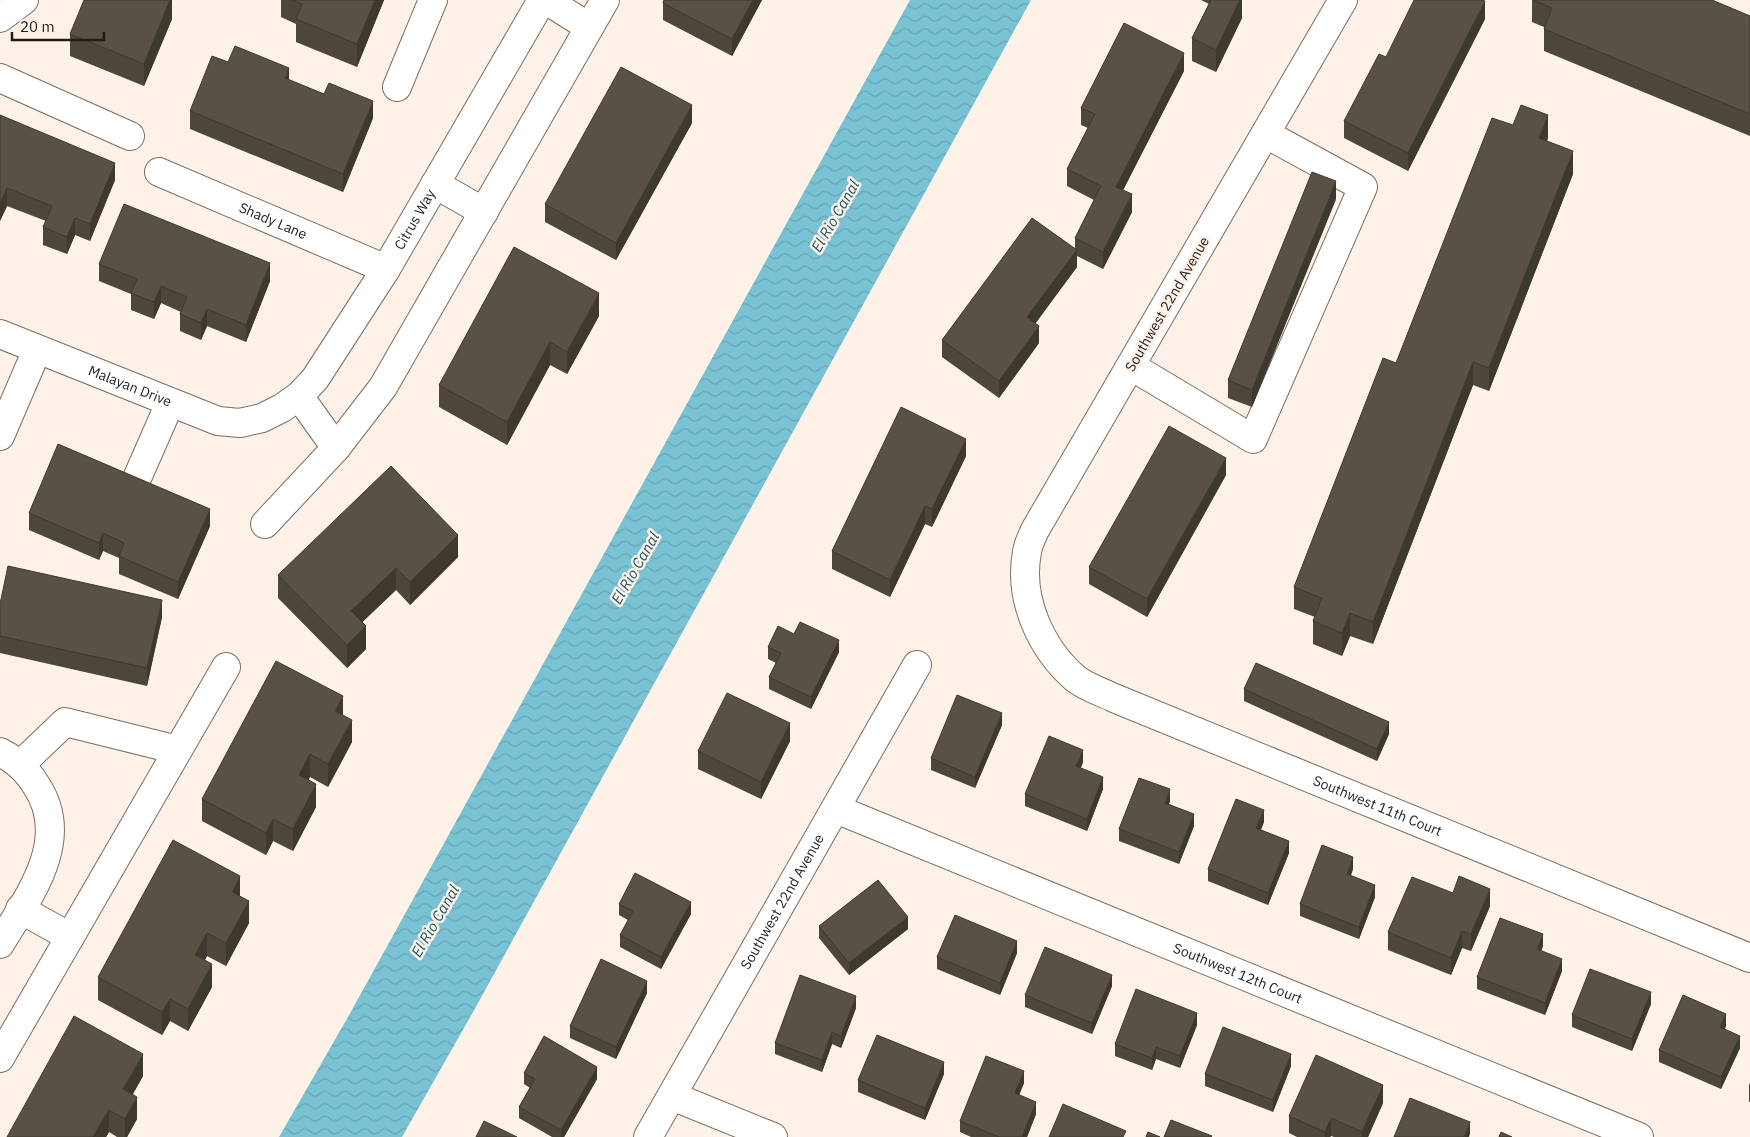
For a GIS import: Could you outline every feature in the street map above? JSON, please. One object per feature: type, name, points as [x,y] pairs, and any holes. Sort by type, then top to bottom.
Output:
[{"type":"street","points":[[0,18],[24,0]]},
{"type":"street","points":[[398,87],[433,0]]},
{"type":"street","name":"Citrus Way","points":[[262,418],[282,408],[299,396],[315,379],[386,269],[542,0]]},
{"type":"street","points":[[546,0],[589,27]]},
{"type":"street","points":[[265,524],[336,448],[384,387],[605,0]]},
{"type":"street","name":"Southwest 22nd Avenue","points":[[1033,618],[1026,581],[1027,551],[1035,530],[1343,0]]},
{"type":"street","points":[[0,78],[130,136]]},
{"type":"street","points":[[1131,366],[1253,439],[1363,187],[1266,134]]},
{"type":"street","name":"Shady Lane","points":[[159,172],[386,269]]},
{"type":"street","points":[[435,184],[484,212]]},
{"type":"street","name":"Malayan Drive","points":[[0,334],[218,422],[240,423],[262,418]]},
{"type":"street","points":[[0,436],[37,350]]},
{"type":"street","points":[[299,396],[336,448]]},
{"type":"street","points":[[138,476],[170,403]]},
{"type":"street","name":"Southwest 11th Court","points":[[1033,618],[1043,641],[1057,661],[1078,680],[1114,698],[1750,958]]},
{"type":"street","name":"Southwest 22nd Avenue","points":[[648,1137],[917,665]]},
{"type":"street","points":[[0,1058],[226,667]]},
{"type":"street","points":[[0,942],[38,877],[47,857],[51,835],[48,812],[41,792],[28,773],[10,759],[65,722],[178,750]]},
{"type":"street","name":"Southwest 12th Court","points":[[836,809],[1639,1137]]},
{"type":"street","points":[[20,909],[70,937]]},
{"type":"street","points":[[672,1096],[772,1137]]},
{"type":"water","name":"El Rio Canal","points":[[910,0],[1031,0],[473,1012],[402,1137],[279,1137],[348,1017]]},
{"type":"building","points":[[84,0],[170,0],[144,64],[70,34]]},
{"type":"building","points":[[292,0],[375,0],[357,44],[296,19],[302,4]]},
{"type":"building","points":[[664,0],[753,0],[732,39],[663,3]]},
{"type":"building","points":[[1211,0],[1240,0],[1216,50],[1192,38]]},
{"type":"building","points":[[1414,0],[1485,1],[1408,153],[1344,121],[1379,54],[1386,57]]},
{"type":"building","points":[[1534,0],[1712,0],[1750,16],[1750,114],[1544,29],[1552,8]]},
{"type":"building","points":[[1124,23],[1184,53],[1116,187],[1132,194],[1103,252],[1075,238],[1101,186],[1067,169],[1095,114],[1081,108]]},
{"type":"building","points":[[235,46],[289,68],[285,78],[324,94],[329,83],[373,101],[343,174],[190,111],[212,56],[228,62]]},
{"type":"building","points":[[621,67],[692,105],[616,243],[545,204]]},
{"type":"building","points":[[1521,105],[1548,115],[1539,138],[1573,151],[1489,368],[1473,362],[1373,622],[1350,613],[1342,633],[1313,621],[1322,598],[1294,587],[1383,358],[1396,363],[1492,118],[1513,125]]},
{"type":"building","points":[[0,115],[115,163],[90,224],[75,218],[67,237],[43,227],[52,206],[7,188],[0,204]]},
{"type":"building","points":[[1312,172],[1336,181],[1252,390],[1228,380]]},
{"type":"building","points":[[124,204],[270,263],[246,325],[207,309],[201,323],[180,314],[187,297],[161,286],[154,302],[131,293],[137,279],[99,264]]},
{"type":"building","points":[[1032,218],[1077,250],[1027,317],[1039,326],[999,381],[942,340]]},
{"type":"building","points":[[514,247],[599,293],[567,352],[550,342],[507,422],[439,385]]},
{"type":"building","points":[[901,407],[966,439],[932,509],[925,506],[890,580],[832,551]]},
{"type":"building","points":[[1169,426],[1226,458],[1147,599],[1089,567]]},
{"type":"building","points":[[58,444],[210,509],[178,582],[119,556],[124,543],[103,533],[99,543],[29,513]]},
{"type":"building","points":[[391,466],[458,535],[410,582],[396,568],[351,611],[366,626],[347,645],[278,575]]},
{"type":"building","points":[[8,566],[162,600],[147,668],[0,636],[0,604]]},
{"type":"building","points":[[800,622],[839,640],[811,697],[769,677],[781,653],[768,647],[778,626],[794,634]]},
{"type":"building","points":[[276,661],[343,696],[335,711],[352,720],[328,764],[310,754],[299,775],[316,784],[293,829],[273,819],[266,833],[202,799]]},
{"type":"building","points":[[1256,663],[1389,722],[1377,749],[1244,689]]},
{"type":"building","points":[[727,693],[790,723],[761,782],[698,751]]},
{"type":"building","points":[[957,695],[1002,713],[975,777],[931,758]]},
{"type":"building","points":[[1049,736],[1083,750],[1076,766],[1103,777],[1087,819],[1025,794]]},
{"type":"building","points":[[1139,778],[1170,789],[1165,803],[1194,814],[1179,852],[1119,829]]},
{"type":"building","points":[[1236,799],[1264,810],[1256,828],[1289,841],[1268,893],[1208,869]]},
{"type":"building","points":[[173,840],[240,876],[232,892],[249,901],[226,943],[207,933],[195,955],[212,964],[188,1009],[170,999],[162,1012],[98,977]]},
{"type":"building","points":[[1322,845],[1353,857],[1347,874],[1375,885],[1359,927],[1300,904]]},
{"type":"building","points":[[635,873],[691,902],[661,957],[620,935],[633,911],[619,904]]},
{"type":"building","points":[[1459,876],[1490,889],[1471,934],[1462,931],[1451,958],[1388,932],[1412,877],[1453,893]]},
{"type":"building","points":[[878,880],[908,917],[849,963],[819,926]]},
{"type":"building","points":[[955,915],[1017,941],[1000,983],[937,957]]},
{"type":"building","points":[[1500,918],[1543,934],[1537,949],[1562,959],[1545,1003],[1477,977]]},
{"type":"building","points":[[1045,947],[1112,975],[1092,1023],[1025,995]]},
{"type":"building","points":[[601,959],[647,981],[616,1047],[570,1026]]},
{"type":"building","points":[[1590,969],[1651,992],[1632,1039],[1572,1015]]},
{"type":"building","points":[[800,975],[856,996],[841,1036],[832,1032],[822,1060],[775,1043]]},
{"type":"building","points":[[1136,989],[1197,1013],[1180,1056],[1156,1047],[1152,1058],[1115,1044]]},
{"type":"building","points":[[1683,995],[1726,1014],[1720,1027],[1740,1036],[1721,1077],[1659,1050]]},
{"type":"building","points":[[74,1016],[143,1054],[123,1089],[137,1097],[125,1119],[109,1110],[93,1137],[7,1137]]},
{"type":"building","points":[[1223,1027],[1291,1054],[1273,1100],[1205,1074]]},
{"type":"building","points":[[877,1035],[944,1062],[925,1108],[858,1080]]},
{"type":"building","points":[[544,1036],[597,1067],[561,1130],[519,1107],[535,1079],[524,1073]]},
{"type":"building","points":[[1316,1055],[1383,1085],[1362,1132],[1331,1118],[1325,1132],[1289,1116]]},
{"type":"building","points":[[986,1056],[1024,1071],[1015,1093],[1036,1102],[1022,1137],[999,1137],[960,1121]]},
{"type":"building","points":[[1410,1098],[1470,1122],[1464,1137],[1394,1137]]},
{"type":"building","points":[[1063,1104],[1126,1131],[1123,1137],[1049,1137]]},
{"type":"building","points":[[1171,1120],[1212,1136],[1164,1137]]},
{"type":"building","points":[[484,1121],[517,1137],[476,1137]]},
{"type":"building","points":[[1148,1132],[1160,1137],[1146,1137]]},
{"type":"building","points":[[1501,1132],[1512,1137],[1499,1137]]}]
